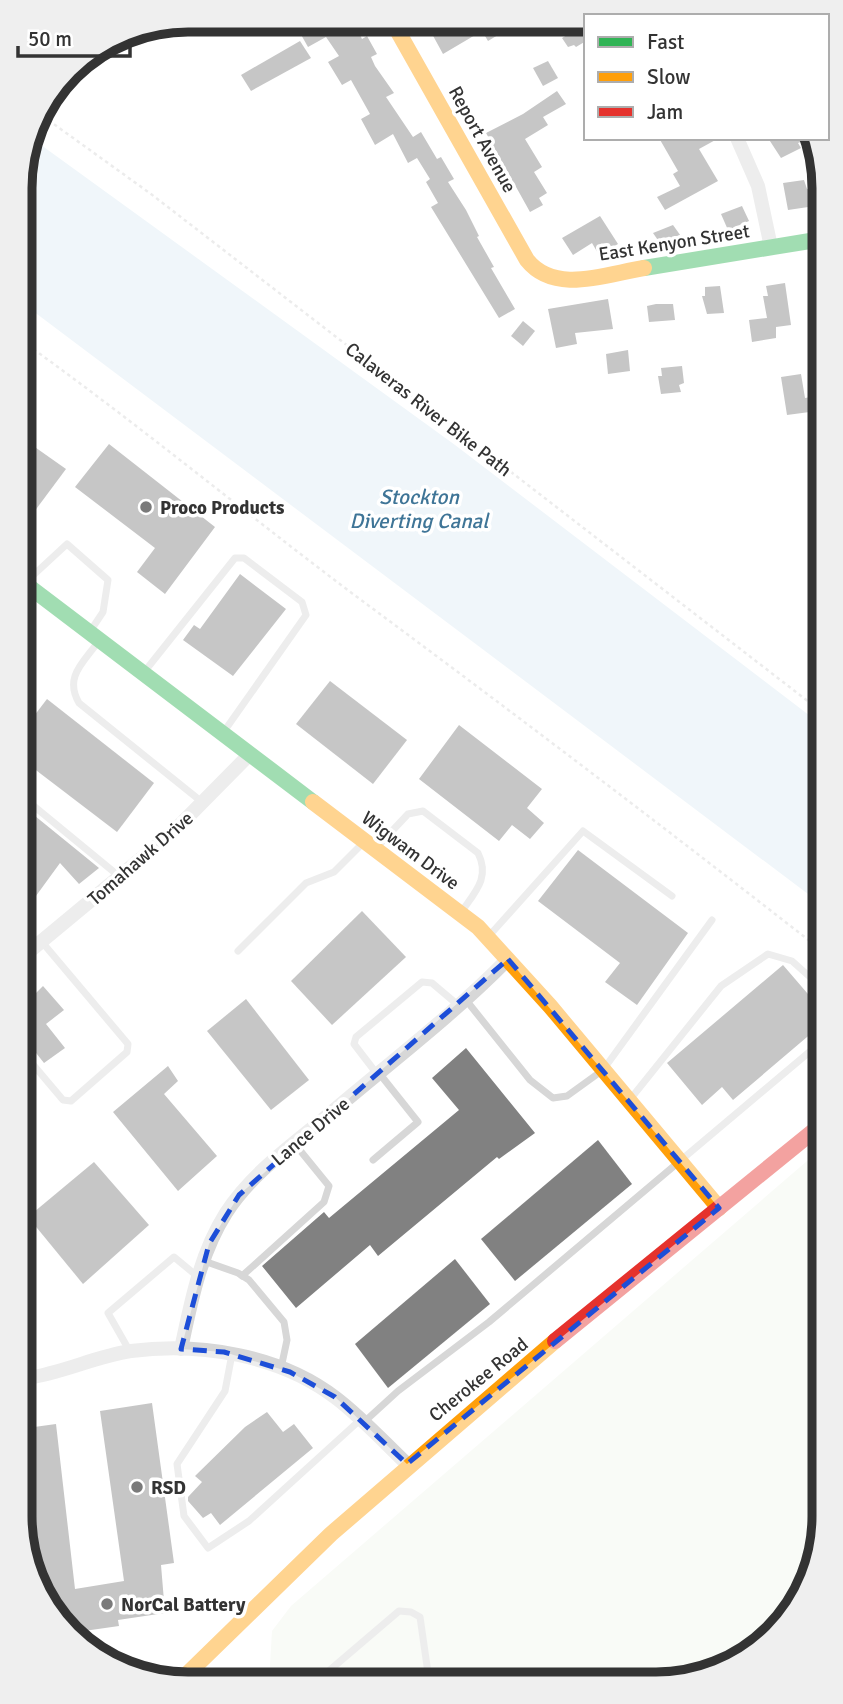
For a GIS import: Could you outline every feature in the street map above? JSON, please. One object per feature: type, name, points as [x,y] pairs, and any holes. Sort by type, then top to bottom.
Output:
[{"type":"street","name":"Report Avenue","points":[[399,32],[527,260],[540,275]]},
{"type":"street","points":[[738,140],[758,186],[771,247]]},
{"type":"street","name":"East Kenyon Street","points":[[540,275],[558,281],[569,280],[811,241]]},
{"type":"street","name":"Wigwam Drive","points":[[32,589],[488,937],[719,1208]]},
{"type":"street","name":"Tomahawk Drive","points":[[32,948],[120,877],[203,802],[250,754]]},
{"type":"street","name":"Lance Drive","points":[[181,1349],[197,1276],[220,1223],[239,1195],[294,1143],[462,1003],[508,959]]},
{"type":"street","name":"Cherokee Road","points":[[189,1672],[293,1566],[407,1464],[811,1133]]},
{"type":"street","points":[[32,1377],[130,1352],[181,1349],[232,1353],[281,1368],[335,1397],[407,1464]]},
{"type":"lane","points":[[32,576],[67,544],[108,579],[103,611],[94,636],[72,679],[71,689],[79,703],[203,802]]},
{"type":"lane","points":[[143,673],[235,558],[244,558],[302,602],[306,615],[269,672],[222,733]]},
{"type":"lane","points":[[32,805],[120,877]]},
{"type":"lane","points":[[238,951],[306,883],[334,872],[408,814],[422,811],[478,853],[483,862],[483,880],[461,914]]},
{"type":"lane","points":[[488,937],[583,831],[672,895]]},
{"type":"lane","points":[[373,1160],[418,1122],[354,1044],[356,1037],[422,982],[432,983],[462,1003],[530,1080],[553,1098],[567,1096],[603,1070],[712,920]]},
{"type":"lane","points":[[32,1063],[63,1100],[71,1101],[127,1052],[128,1044],[41,942]]},
{"type":"lane","points":[[629,1101],[721,986],[768,954],[792,961],[811,978]]},
{"type":"lane","points":[[232,1353],[225,1391],[177,1464],[184,1516],[208,1548],[249,1521],[398,1391],[489,1322],[811,1051]]},
{"type":"lane","points":[[242,1276],[324,1202],[328,1194],[329,1186],[294,1143]]},
{"type":"lane","points":[[130,1352],[108,1312],[174,1257],[197,1276]]},
{"type":"lane","points":[[203,1261],[242,1276],[284,1322],[287,1340],[281,1368]]},
{"type":"lane","points":[[328,1672],[399,1611],[411,1612],[420,1617],[428,1672]]},
{"type":"path","name":"Calaveras River Bike Path","points":[[48,120],[151,194],[811,704]]},
{"type":"path","points":[[32,348],[116,408],[237,505],[444,659],[811,941]]},
{"type":"highlighted area","points":[[508,959],[719,1208],[407,1464],[335,1397],[290,1372],[224,1352],[181,1349],[209,1244],[239,1195]]},
{"type":"shaded area","points":[[811,1158],[811,1527],[809,1547],[800,1576],[791,1594],[766,1627],[724,1656],[706,1664],[676,1671],[270,1672],[272,1631],[291,1606]]},
{"type":"water","name":"Stockton Diverting Canal","points":[[38,143],[455,445],[811,717],[811,896],[32,310],[32,177]]},
{"type":"building","points":[[300,32],[359,32],[362,39],[367,36],[377,54],[371,57],[375,66],[394,93],[386,97],[413,137],[421,132],[437,159],[441,157],[454,179],[448,182],[466,210],[494,267],[491,268],[515,309],[499,318],[431,207],[438,203],[426,182],[430,179],[417,158],[408,163],[393,134],[375,145],[361,119],[370,114],[351,80],[342,85],[328,62],[339,56],[326,37],[308,47]]},
{"type":"building","points":[[431,32],[480,32],[443,54]]},
{"type":"building","points":[[483,32],[503,32],[488,41]]},
{"type":"building","points":[[572,32],[584,32],[584,42],[576,47],[568,47],[562,38]]},
{"type":"building","points":[[300,41],[311,58],[251,91],[241,75]]},
{"type":"building","points":[[548,61],[558,78],[543,86],[533,68]]},
{"type":"building","points":[[557,91],[566,104],[543,117],[548,125],[525,139],[542,167],[534,172],[547,193],[539,198],[543,205],[530,212],[486,133],[523,114]]},
{"type":"building","points":[[660,140],[715,140],[699,149],[718,181],[665,210],[657,197],[680,186],[673,174],[678,171]]},
{"type":"building","points":[[769,140],[804,140],[798,143],[801,148],[781,158]]},
{"type":"building","points":[[804,180],[807,189],[811,188],[811,207],[788,210],[783,183]]},
{"type":"building","points":[[742,206],[749,221],[728,230],[721,214]]},
{"type":"building","points":[[600,216],[618,244],[599,255],[592,243],[573,255],[562,238]]},
{"type":"building","points":[[673,225],[683,239],[664,249],[653,233]]},
{"type":"building","points":[[785,283],[791,325],[776,327],[776,338],[752,342],[749,320],[767,318],[763,296],[768,296],[766,286]]},
{"type":"building","points":[[720,286],[724,313],[707,314],[702,296],[705,296],[705,287]]},
{"type":"building","points":[[608,299],[613,329],[575,333],[577,344],[556,348],[548,309]]},
{"type":"building","points":[[673,304],[675,320],[649,322],[647,306]]},
{"type":"building","points":[[523,321],[535,331],[523,346],[511,336]]},
{"type":"building","points":[[628,350],[630,371],[608,374],[606,354]]},
{"type":"building","points":[[682,366],[684,383],[679,385],[681,392],[661,394],[658,376],[662,376],[661,368]]},
{"type":"building","points":[[801,374],[805,398],[811,397],[811,412],[787,415],[781,377]]},
{"type":"building","name":"Proco Products","points":[[109,444],[215,527],[165,594],[137,572],[155,548],[75,487]]},
{"type":"building","points":[[32,445],[66,469],[34,512],[32,510]]},
{"type":"building","points":[[240,574],[286,609],[233,676],[183,640],[194,625],[200,629]]},
{"type":"building","points":[[330,681],[407,740],[373,784],[296,724]]},
{"type":"building","points":[[47,699],[154,783],[117,832],[32,767],[32,719]]},
{"type":"building","points":[[459,725],[542,789],[527,808],[544,823],[530,839],[512,825],[499,841],[419,779]]},
{"type":"building","points":[[32,814],[99,868],[79,884],[60,863],[32,901]]},
{"type":"building","points":[[578,850],[688,933],[637,1005],[605,982],[620,963],[538,901]]},
{"type":"building","points":[[362,911],[406,957],[332,1025],[291,981]]},
{"type":"building","points":[[783,965],[811,998],[811,1034],[733,1100],[722,1087],[702,1105],[667,1063]]},
{"type":"building","points":[[43,986],[64,1010],[46,1024],[65,1048],[44,1063],[32,1048],[32,997]]},
{"type":"building","points":[[246,999],[309,1080],[271,1110],[207,1031]]},
{"type":"building","points":[[466,1048],[535,1133],[499,1159],[497,1157],[378,1256],[370,1245],[296,1308],[262,1266],[324,1212],[329,1218],[459,1110],[432,1078]]},
{"type":"building","points":[[168,1066],[178,1081],[164,1094],[217,1156],[178,1191],[113,1112]]},
{"type":"building","points":[[598,1140],[632,1184],[515,1281],[481,1239]]},
{"type":"building","points":[[94,1162],[149,1225],[83,1284],[32,1222],[32,1214]]},
{"type":"building","points":[[455,1259],[490,1304],[388,1388],[355,1344]]},
{"type":"building","points":[[152,1403],[174,1563],[161,1565],[165,1613],[118,1620],[119,1626],[82,1631],[58,1603],[40,1567],[34,1547],[32,1427],[56,1424],[75,1589],[124,1581],[100,1411]]},
{"type":"building","points":[[267,1412],[283,1432],[294,1424],[313,1448],[220,1525],[211,1513],[203,1518],[188,1501],[188,1497],[202,1482],[195,1476],[245,1427]]},
{"type":"traffic: fast","points":[[644,268],[811,241]]},
{"type":"traffic: fast","points":[[32,589],[313,802]]},
{"type":"traffic: slow","points":[[398,32],[527,260],[539,271],[566,279],[598,277],[644,268]]},
{"type":"traffic: slow","points":[[313,802],[478,927],[550,1006],[719,1208]]},
{"type":"traffic: slow","points":[[189,1672],[331,1534],[555,1341]]},
{"type":"traffic: jam","points":[[555,1341],[811,1133]]},
{"type":"place","name":"Proco Products","points":[[146,507]]},
{"type":"place","name":"RSD","points":[[137,1487]]},
{"type":"place","name":"NorCal Battery","points":[[107,1604]]}]
